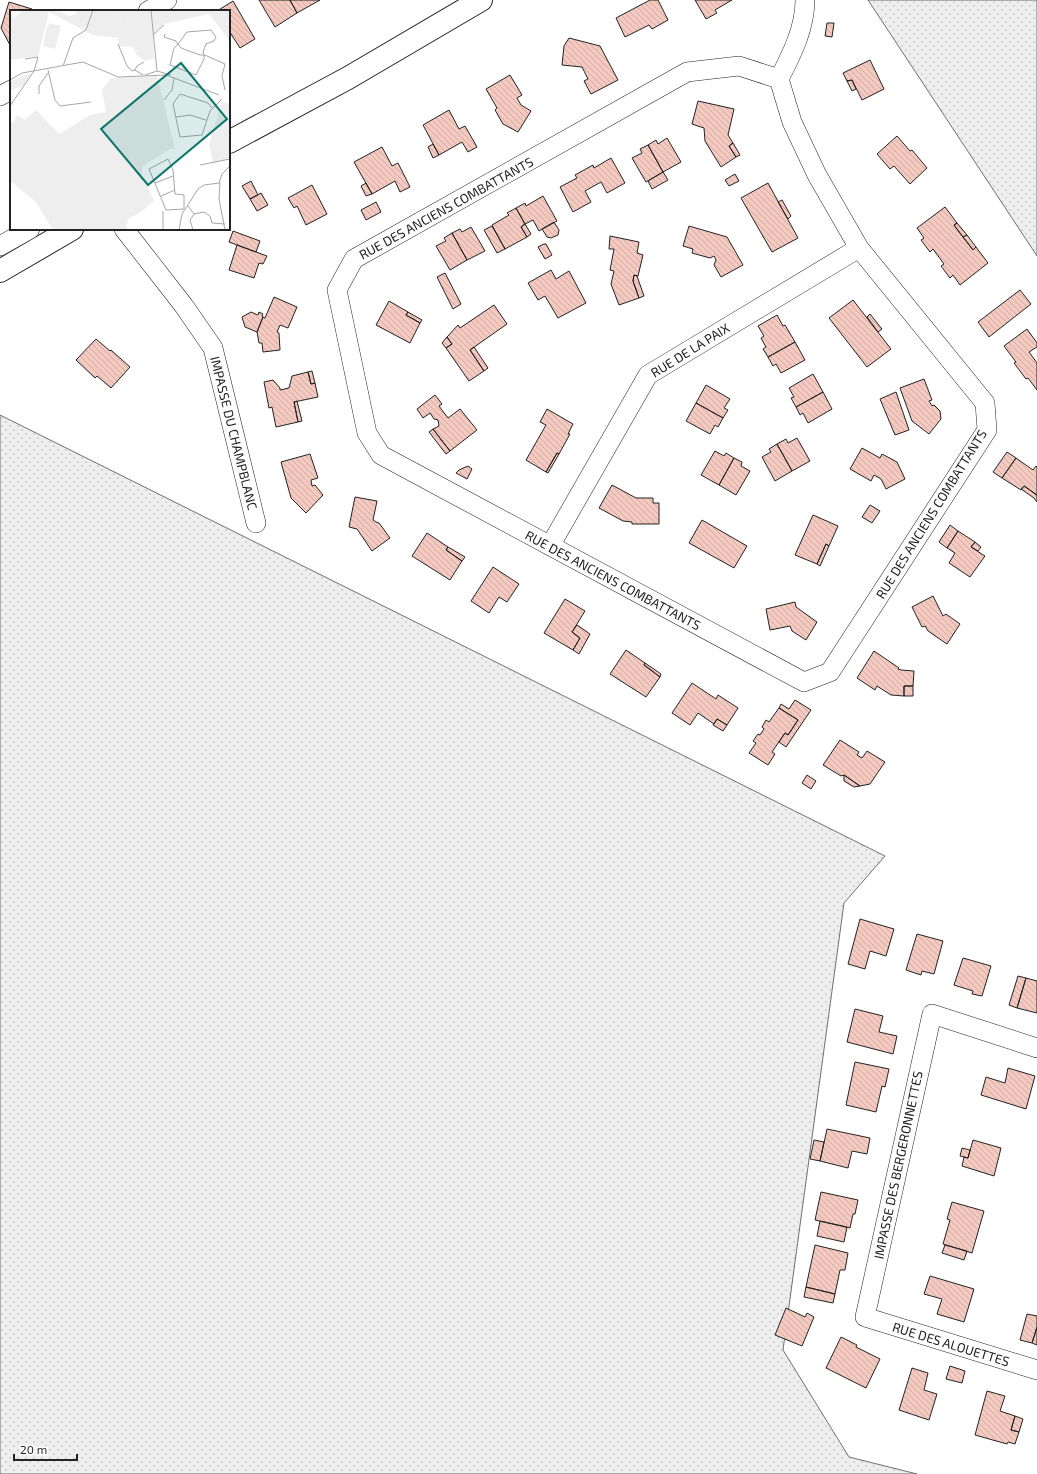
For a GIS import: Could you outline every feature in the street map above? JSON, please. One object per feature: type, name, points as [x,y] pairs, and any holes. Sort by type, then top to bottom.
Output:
[{"type":"main road","points":[[230,141],[348,78],[481,0]]},
{"type":"main road","points":[[0,271],[70,230]]},
{"type":"street","points":[[150,10],[167,0]]},
{"type":"street","points":[[779,79],[793,52],[805,13],[805,0]]},
{"type":"street","name":"RUE DES ANCIENS COMBATTANTS","points":[[739,66],[779,79],[792,122],[817,175],[859,248],[985,403],[987,430],[830,672],[804,682],[382,455],[367,433],[338,290],[354,259],[687,72],[739,66]]},
{"type":"street","points":[[0,96],[10,91]]},
{"type":"street","points":[[0,246],[28,230]]},
{"type":"street","name":"IMPASSE DU CHAMPBLANC","points":[[125,230],[184,306],[213,348],[256,523]]},
{"type":"street","name":"RUE DE LA PAIX","points":[[550,546],[648,375],[859,248]]},
{"type":"street","name":"IMPASSE DES BERGERONNETTES","points":[[865,1317],[932,1014],[1037,1048]]},
{"type":"street","name":"RUE DES ALOUETTES","points":[[865,1317],[1037,1370]]},
{"type":"shaded area","points":[[868,0],[1037,0],[1037,256]]},
{"type":"shaded area","points":[[0,415],[885,856],[844,903],[783,1350],[849,1457],[917,1474],[0,1474]]},
{"type":"building","points":[[259,0],[290,0],[297,13],[275,27]]},
{"type":"building","points":[[290,0],[320,0],[297,13]]},
{"type":"building","points":[[650,0],[658,0],[668,20],[652,29],[649,25],[625,37],[616,18]]},
{"type":"building","points":[[695,0],[732,0],[715,10],[717,13],[706,19]]},
{"type":"building","points":[[233,1],[255,39],[240,48],[230,33],[230,10],[219,10]]},
{"type":"building","points":[[9,2],[32,9],[10,10],[10,45],[1,28]]},
{"type":"building","points":[[827,23],[834,23],[832,37],[825,36]]},
{"type":"building","points":[[569,38],[600,46],[618,80],[591,94],[584,81],[588,79],[582,67],[562,65],[564,46]]},
{"type":"building","points":[[870,60],[884,89],[862,100],[852,80],[847,81],[843,73]]},
{"type":"building","points":[[510,75],[522,95],[517,98],[521,105],[531,111],[518,132],[503,124],[495,110],[497,108],[486,89]]},
{"type":"building","points":[[852,80],[856,89],[852,91],[847,81]]},
{"type":"building","points":[[698,101],[734,109],[728,135],[733,143],[729,146],[736,157],[721,167],[705,141],[704,128],[692,124]]},
{"type":"building","points":[[449,110],[459,129],[465,126],[477,147],[468,152],[462,142],[439,155],[423,125]]},
{"type":"building","points":[[897,136],[910,151],[912,150],[927,168],[910,184],[894,166],[890,169],[877,154]]},
{"type":"building","points":[[667,138],[681,162],[663,172],[648,145],[656,140],[658,144]]},
{"type":"building","points":[[733,143],[740,155],[736,157],[729,146]]},
{"type":"building","points":[[433,144],[439,155],[433,158],[428,147]]},
{"type":"building","points":[[648,145],[663,172],[646,182],[632,158],[642,153],[640,149]]},
{"type":"building","points":[[382,147],[392,166],[398,163],[410,187],[400,192],[395,181],[372,194],[354,162]]},
{"type":"building","points":[[611,158],[625,183],[607,193],[601,182],[585,191],[591,202],[573,212],[560,187],[577,178],[575,175],[593,165],[594,168]]},
{"type":"building","points":[[663,172],[668,180],[652,189],[648,181]]},
{"type":"building","points":[[735,174],[739,181],[729,186],[725,180]]},
{"type":"building","points":[[251,181],[258,195],[250,199],[242,186]]},
{"type":"building","points":[[366,183],[372,194],[366,196],[361,186]]},
{"type":"building","points":[[768,183],[798,238],[772,252],[741,198]]},
{"type":"building","points":[[312,185],[327,214],[306,225],[297,206],[294,208],[288,198]]},
{"type":"building","points":[[261,193],[268,205],[257,211],[250,199]]},
{"type":"building","points":[[543,196],[557,221],[539,231],[533,220],[525,224],[516,208],[525,203],[526,206]]},
{"type":"building","points":[[782,200],[791,216],[788,219],[778,202]]},
{"type":"building","points":[[376,202],[381,212],[366,220],[361,210]]},
{"type":"building","points":[[945,207],[957,223],[954,225],[963,237],[973,250],[976,247],[988,263],[960,285],[953,275],[950,278],[941,266],[944,264],[933,249],[930,252],[921,240],[924,238],[917,228]]},
{"type":"building","points":[[516,208],[525,224],[521,227],[527,237],[505,249],[492,225],[509,215],[507,213]]},
{"type":"building","points":[[554,222],[559,230],[558,235],[551,238],[547,237],[542,229]]},
{"type":"building","points":[[957,223],[967,235],[963,237],[954,225]]},
{"type":"building","points":[[525,224],[531,234],[527,237],[521,227]]},
{"type":"building","points":[[492,226],[505,249],[497,253],[484,230]]},
{"type":"building","points":[[689,226],[727,237],[743,265],[721,277],[714,265],[716,260],[714,256],[710,258],[692,253],[693,249],[683,246]]},
{"type":"building","points":[[471,227],[485,251],[467,260],[452,233],[460,229],[462,232]]},
{"type":"building","points":[[233,231],[260,241],[256,252],[229,242]]},
{"type":"building","points":[[452,233],[467,260],[450,270],[436,246],[446,241],[444,238]]},
{"type":"building","points":[[967,235],[976,247],[973,250],[963,237]]},
{"type":"building","points":[[610,236],[639,242],[637,253],[643,255],[638,276],[634,275],[633,281],[639,298],[619,305],[611,284],[614,271],[610,270],[614,249],[609,249]]},
{"type":"building","points":[[546,244],[552,255],[545,259],[538,247]]},
{"type":"building","points":[[237,245],[267,256],[263,264],[259,263],[254,278],[229,270]]},
{"type":"building","points":[[551,270],[556,279],[569,271],[586,303],[558,318],[545,296],[538,300],[528,283]]},
{"type":"building","points":[[445,273],[461,304],[453,309],[437,277]]},
{"type":"building","points":[[634,275],[637,276],[644,296],[639,298],[633,281]]},
{"type":"building","points":[[1020,290],[1031,304],[989,337],[978,322]]},
{"type":"building","points":[[274,297],[297,307],[288,328],[280,325],[277,332],[279,333],[280,350],[263,352],[262,343],[259,343],[257,332]]},
{"type":"building","points":[[853,300],[891,349],[867,367],[829,318]]},
{"type":"building","points":[[389,301],[408,312],[406,315],[420,323],[410,343],[376,325]]},
{"type":"building","points":[[494,305],[507,324],[470,350],[484,371],[469,381],[446,348],[452,344],[447,337],[458,325],[460,328]]},
{"type":"building","points":[[251,312],[258,315],[259,312],[263,314],[257,332],[245,327],[242,317]]},
{"type":"building","points":[[408,312],[422,320],[420,323],[406,315]]},
{"type":"building","points":[[870,314],[882,329],[878,332],[867,317]]},
{"type":"building","points":[[777,315],[795,342],[768,357],[763,349],[766,347],[761,338],[764,336],[758,326]]},
{"type":"building","points":[[1027,329],[1037,343],[1037,347],[1029,352],[1037,363],[1037,390],[1028,378],[1026,379],[1014,363],[1016,362],[1004,346]]},
{"type":"building","points":[[447,337],[452,344],[446,348],[442,343]]},
{"type":"building","points":[[96,339],[130,367],[111,388],[97,376],[95,378],[76,360]]},
{"type":"building","points":[[795,342],[805,360],[781,373],[776,364],[773,366],[768,357]]},
{"type":"building","points":[[474,347],[488,368],[484,371],[470,350]]},
{"type":"building","points":[[312,371],[315,383],[311,384],[308,372]]},
{"type":"building","points":[[308,372],[311,384],[315,383],[318,397],[294,402],[298,422],[276,427],[272,407],[269,408],[264,382],[273,380],[280,390],[289,388],[292,376]]},
{"type":"building","points":[[813,374],[823,392],[796,407],[791,398],[794,397],[789,388]]},
{"type":"building","points":[[924,379],[932,400],[929,401],[932,406],[934,405],[940,411],[941,419],[929,434],[912,421],[900,388]]},
{"type":"building","points":[[706,385],[730,399],[724,408],[728,410],[723,418],[696,403]]},
{"type":"building","points":[[823,392],[832,409],[808,423],[803,413],[800,415],[796,407]]},
{"type":"building","points":[[896,392],[909,430],[895,435],[880,399]]},
{"type":"building","points":[[435,395],[442,404],[439,406],[448,418],[460,409],[477,430],[450,451],[433,429],[439,426],[438,420],[434,419],[430,413],[423,418],[417,409]]},
{"type":"building","points":[[297,401],[302,421],[298,422],[294,402]]},
{"type":"building","points":[[696,403],[723,418],[718,427],[715,425],[710,434],[686,421]]},
{"type":"building","points":[[547,409],[573,424],[568,434],[570,434],[559,454],[557,453],[546,472],[526,460],[546,425],[540,422]]},
{"type":"building","points":[[433,429],[450,451],[446,454],[429,432]]},
{"type":"building","points":[[797,438],[810,461],[792,471],[777,444],[786,439],[788,443]]},
{"type":"building","points":[[777,444],[792,471],[775,481],[762,457],[771,452],[769,449]]},
{"type":"building","points":[[862,448],[880,458],[882,454],[897,462],[905,479],[886,489],[881,479],[874,475],[871,481],[850,469]]},
{"type":"building","points":[[715,451],[724,456],[726,453],[734,458],[719,485],[701,475]]},
{"type":"building","points":[[1007,452],[1016,458],[1002,478],[993,472]]},
{"type":"building","points":[[557,453],[559,454],[548,473],[546,472]]},
{"type":"building","points":[[310,454],[318,478],[311,480],[312,486],[315,485],[323,495],[306,513],[291,498],[281,462]]},
{"type":"building","points":[[734,458],[742,462],[741,466],[750,471],[736,495],[719,485]]},
{"type":"building","points":[[1016,458],[1033,470],[1036,466],[1037,467],[1037,495],[1024,486],[1021,490],[1002,478]]},
{"type":"building","points":[[468,466],[472,469],[467,479],[456,473],[459,470]]},
{"type":"building","points":[[612,485],[636,498],[653,498],[653,503],[659,503],[659,524],[632,524],[632,522],[623,521],[599,508]]},
{"type":"building","points":[[1024,486],[1037,495],[1037,502],[1034,498],[1021,489]]},
{"type":"building","points":[[355,497],[377,501],[373,520],[379,523],[390,538],[372,551],[357,529],[349,527]]},
{"type":"building","points":[[870,505],[880,511],[872,523],[862,517]]},
{"type":"building","points":[[813,515],[838,526],[829,546],[826,544],[817,564],[795,555]]},
{"type":"building","points":[[702,520],[747,546],[734,568],[689,543]]},
{"type":"building","points":[[950,525],[958,531],[947,548],[939,542]]},
{"type":"building","points":[[958,531],[975,542],[971,547],[985,556],[970,577],[949,563],[955,553],[947,548]]},
{"type":"building","points":[[427,533],[448,547],[446,550],[462,561],[450,580],[412,556]]},
{"type":"building","points":[[975,542],[981,547],[978,551],[971,547]]},
{"type":"building","points":[[826,544],[829,546],[820,566],[817,564]]},
{"type":"building","points":[[448,547],[465,557],[462,561],[446,550]]},
{"type":"building","points":[[493,567],[519,584],[507,602],[499,597],[489,613],[471,601]]},
{"type":"building","points":[[933,596],[943,616],[946,614],[960,624],[947,644],[928,631],[925,626],[922,627],[912,607]]},
{"type":"building","points":[[565,599],[585,611],[572,632],[580,638],[573,650],[544,633]]},
{"type":"building","points":[[795,602],[796,607],[817,622],[806,640],[792,631],[790,626],[770,630],[766,609]]},
{"type":"building","points":[[577,625],[590,634],[579,654],[573,650],[580,638],[572,632]]},
{"type":"building","points":[[626,650],[645,663],[644,665],[660,677],[646,697],[610,674]]},
{"type":"building","points":[[874,651],[899,668],[898,669],[914,671],[913,686],[904,686],[904,696],[891,695],[877,686],[875,690],[857,678]]},
{"type":"building","points":[[645,663],[661,674],[660,677],[644,665]]},
{"type":"building","points":[[692,683],[716,699],[718,695],[738,708],[727,725],[717,719],[714,724],[698,713],[690,725],[672,713]]},
{"type":"building","points":[[904,686],[913,686],[913,696],[904,696]]},
{"type":"building","points":[[795,700],[811,710],[786,747],[779,742],[785,733],[788,735],[798,720],[779,708],[781,704],[789,709]]},
{"type":"building","points":[[779,708],[798,720],[788,735],[785,733],[772,752],[775,754],[768,765],[749,753],[756,743],[753,741],[764,729],[762,727],[766,720],[769,722]]},
{"type":"building","points":[[717,719],[727,725],[723,731],[713,725]]},
{"type":"building","points":[[840,740],[859,752],[857,755],[862,758],[867,751],[885,762],[870,784],[860,786],[844,775],[841,776],[823,765]]},
{"type":"building","points":[[807,775],[816,781],[811,789],[802,783]]},
{"type":"building","points":[[844,775],[860,786],[854,787],[844,781]]},
{"type":"building","points":[[860,919],[894,929],[886,956],[870,951],[865,969],[848,964]]},
{"type":"building","points":[[917,934],[943,941],[934,974],[922,971],[921,975],[906,970]]},
{"type":"building","points":[[963,958],[991,966],[982,996],[972,994],[973,991],[954,985]]},
{"type":"building","points":[[1018,976],[1026,978],[1017,1008],[1009,1005]]},
{"type":"building","points":[[1026,978],[1037,981],[1037,1013],[1017,1008]]},
{"type":"building","points":[[855,1009],[883,1016],[879,1032],[897,1036],[893,1054],[847,1042]]},
{"type":"building","points":[[855,1062],[889,1069],[885,1087],[882,1086],[876,1112],[846,1105]]},
{"type":"building","points":[[1008,1068],[1035,1076],[1026,1109],[981,1095],[986,1077],[1005,1083]]},
{"type":"building","points":[[827,1129],[870,1138],[867,1154],[852,1151],[848,1168],[820,1161]]},
{"type":"building","points":[[814,1140],[824,1142],[820,1161],[810,1159]]},
{"type":"building","points":[[973,1140],[1001,1148],[994,1176],[962,1166],[964,1157],[968,1158]]},
{"type":"building","points":[[962,1148],[970,1150],[968,1158],[960,1156]]},
{"type":"building","points":[[821,1192],[858,1200],[850,1228],[815,1220]]},
{"type":"building","points":[[952,1202],[984,1211],[972,1253],[943,1244],[950,1220],[947,1219]]},
{"type":"building","points":[[820,1221],[847,1227],[844,1242],[817,1236]]},
{"type":"building","points":[[815,1245],[848,1253],[845,1270],[840,1270],[835,1294],[806,1287]]},
{"type":"building","points":[[945,1245],[967,1251],[964,1260],[942,1253]]},
{"type":"building","points":[[930,1276],[974,1289],[964,1322],[937,1314],[942,1299],[924,1294]]},
{"type":"building","points":[[806,1287],[835,1294],[833,1303],[804,1297]]},
{"type":"building","points":[[786,1308],[805,1317],[807,1313],[814,1317],[802,1346],[775,1335]]},
{"type":"building","points":[[1027,1314],[1037,1316],[1037,1327],[1032,1343],[1020,1340]]},
{"type":"building","points":[[1037,1327],[1037,1345],[1032,1343]]},
{"type":"building","points":[[841,1337],[857,1345],[856,1347],[880,1359],[866,1388],[826,1368]]},
{"type":"building","points":[[950,1366],[965,1371],[962,1383],[946,1379]]},
{"type":"building","points":[[912,1368],[928,1373],[924,1390],[937,1394],[929,1420],[899,1410]]},
{"type":"building","points":[[987,1391],[1005,1396],[1000,1411],[1015,1416],[1011,1430],[1019,1432],[1015,1444],[1008,1442],[1007,1444],[975,1435]]},
{"type":"building","points":[[1015,1416],[1023,1419],[1019,1432],[1011,1430]]}]
